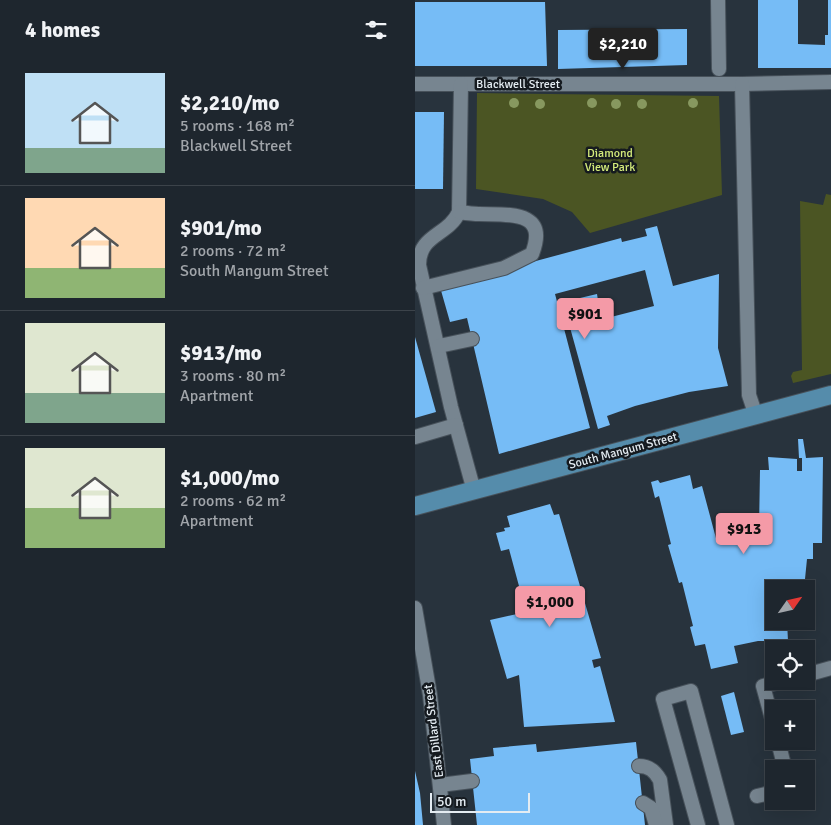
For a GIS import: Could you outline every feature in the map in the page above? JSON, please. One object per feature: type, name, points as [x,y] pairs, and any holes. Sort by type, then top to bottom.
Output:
[{"type":"main road","name":"South Mangum Street","points":[[415,506],[831,395]]},
{"type":"street","points":[[718,0],[719,69]]},
{"type":"street","name":"Blackwell Street","points":[[415,84],[742,84],[831,82]]},
{"type":"street","points":[[461,84],[459,212],[457,218],[449,226],[422,247],[419,265],[456,425],[474,490]]},
{"type":"street","points":[[742,84],[743,195],[749,394],[756,416]]},
{"type":"street","points":[[423,288],[504,268],[532,254],[537,233],[531,222],[521,216],[459,212]]},
{"type":"street","points":[[439,346],[472,338]]},
{"type":"street","points":[[415,437],[456,425]]},
{"type":"street","name":"East Dillard Street","points":[[415,608],[430,695],[444,825]]},
{"type":"street","points":[[815,672],[831,668]]},
{"type":"street","points":[[765,686],[763,686],[767,700]]},
{"type":"street","points":[[698,825],[663,699],[691,692],[727,825]]},
{"type":"street","points":[[639,766],[648,767],[660,780],[666,825]]},
{"type":"street","points":[[440,785],[472,781]]},
{"type":"street","points":[[757,796],[765,794]]},
{"type":"street","points":[[643,803],[651,808],[656,825]]},
{"type":"green space","name":"Diamond View Park","points":[[477,93],[719,96],[722,195],[590,233],[572,212],[543,199],[476,189]]},
{"type":"green space","points":[[826,194],[831,195],[831,374],[793,383],[791,376],[793,372],[802,370],[800,201],[823,205]]},
{"type":"building","points":[[758,0],[798,0],[798,44],[825,45],[825,35],[828,35],[828,0],[831,0],[831,68],[758,68]]},
{"type":"building","points":[[415,2],[545,2],[547,66],[415,66]]},
{"type":"building","points":[[687,29],[687,65],[558,69],[558,30]]},
{"type":"building","points":[[415,112],[444,112],[443,189],[415,189]]},
{"type":"building","points":[[657,226],[673,286],[719,274],[718,348],[728,386],[689,392],[635,406],[607,416],[610,425],[598,429],[563,302],[597,294],[599,307],[608,306],[611,317],[654,306],[645,270],[555,294],[590,428],[499,454],[467,318],[450,322],[440,287],[621,238],[622,242],[647,236],[645,229]]},
{"type":"building","points":[[415,337],[436,412],[415,418]]},
{"type":"building","points":[[798,439],[803,439],[806,458],[823,457],[822,543],[813,543],[813,559],[807,559],[805,580],[765,580],[765,630],[787,630],[788,640],[765,640],[734,646],[738,663],[711,669],[705,644],[695,646],[690,627],[693,626],[682,582],[679,583],[668,545],[671,544],[659,496],[655,498],[651,482],[658,480],[660,483],[690,475],[693,489],[702,486],[717,542],[759,530],[760,470],[769,470],[768,457],[797,459],[797,471],[802,471],[802,458],[799,458]]},
{"type":"building","points":[[550,504],[554,515],[559,514],[601,658],[592,660],[594,668],[600,666],[615,722],[524,727],[519,675],[507,679],[490,620],[526,612],[509,549],[501,551],[496,533],[505,531],[504,528],[510,527],[507,516]]},
{"type":"building","points":[[734,692],[744,732],[731,735],[721,696]]},
{"type":"building","points":[[636,742],[645,825],[477,825],[470,759],[494,756],[493,748],[536,744],[537,752]]},
{"type":"building","points":[[415,771],[420,793],[423,825],[415,825]]}]
